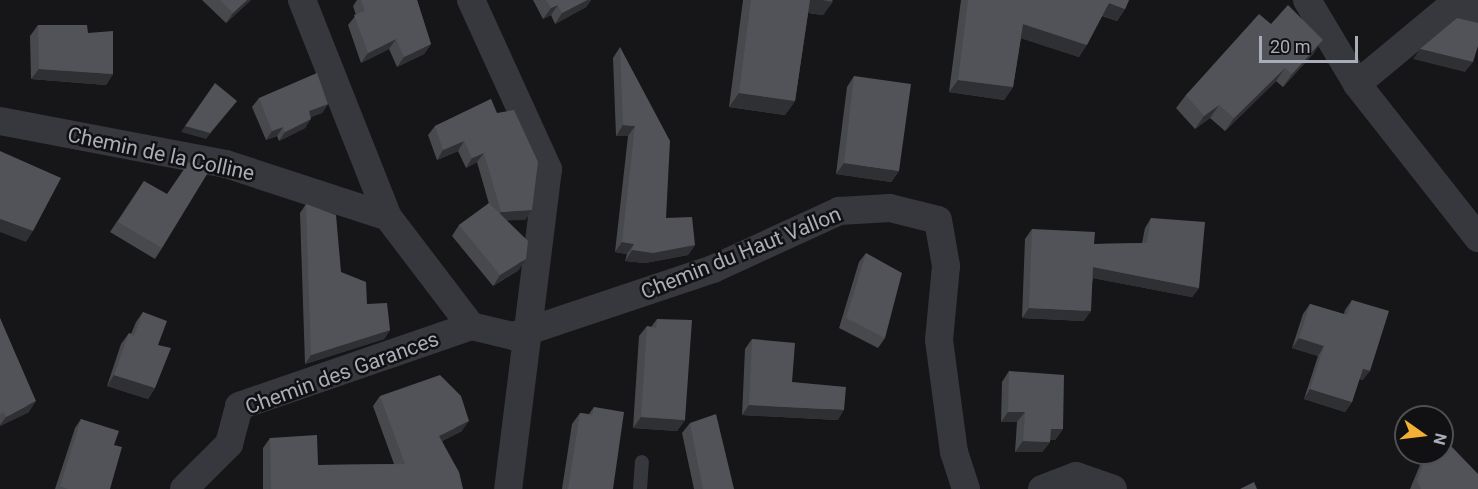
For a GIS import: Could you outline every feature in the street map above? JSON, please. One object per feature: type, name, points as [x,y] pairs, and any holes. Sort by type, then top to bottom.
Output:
[{"type":"street","points":[[302,0],[388,217],[471,326],[513,336],[527,332]]},
{"type":"street","points":[[471,0],[548,169],[508,489]]},
{"type":"street","points":[[1307,0],[1357,84],[1478,238]]},
{"type":"street","points":[[1357,84],[1451,6],[1478,14]]},
{"type":"street","name":"Chemin de la Colline","points":[[0,121],[226,164],[388,217]]},
{"type":"street","name":"Chemin du Haut Vallon","points":[[527,332],[712,269],[839,211],[890,208],[938,220],[946,266],[939,340],[954,452],[966,489]]},
{"type":"street","name":"Chemin des Garances","points":[[184,489],[229,444],[239,406],[471,326]]},
{"type":"street","points":[[1042,489],[1076,476],[1113,489]]},
{"type":"lane","points":[[640,489],[642,462]]},
{"type":"building","points":[[220,0],[247,0],[233,13]]},
{"type":"building","points":[[361,0],[417,0],[431,44],[404,57],[396,39],[368,53],[354,15],[365,11]]},
{"type":"building","points":[[546,0],[587,0],[562,13],[558,5],[551,8]]},
{"type":"building","points":[[751,0],[810,0],[795,101],[739,93]]},
{"type":"building","points":[[968,0],[1129,0],[1125,9],[1109,3],[1087,45],[1023,24],[1013,87],[958,80]]},
{"type":"building","points":[[1288,5],[1323,40],[1292,74],[1285,68],[1234,118],[1219,105],[1204,116],[1186,95],[1259,14],[1271,24]]},
{"type":"building","points":[[1457,18],[1478,23],[1478,46],[1473,62],[1420,49]]},
{"type":"building","points":[[38,25],[87,25],[88,33],[113,31],[113,74],[39,69]]},
{"type":"building","points":[[620,47],[670,141],[666,218],[692,217],[695,245],[653,253],[632,250],[634,244],[622,242],[635,126],[623,125]]},
{"type":"building","points":[[317,73],[328,104],[309,111],[311,119],[285,132],[283,127],[272,131],[259,98]]},
{"type":"building","points":[[854,76],[911,84],[899,171],[844,163]]},
{"type":"building","points":[[215,83],[237,101],[210,133],[185,126]]},
{"type":"building","points":[[491,99],[497,113],[514,110],[538,162],[532,210],[501,212],[484,153],[472,158],[464,141],[443,150],[435,126]]},
{"type":"building","points":[[0,151],[61,178],[33,231],[0,219]]},
{"type":"building","points":[[189,162],[212,166],[162,248],[118,222],[144,181],[167,194]]},
{"type":"building","points":[[489,203],[528,241],[526,259],[500,275],[459,225]]},
{"type":"building","points":[[306,204],[336,215],[341,272],[366,282],[367,304],[387,303],[390,330],[311,355]]},
{"type":"building","points":[[1151,218],[1205,222],[1199,288],[1093,267],[1091,311],[1029,308],[1032,229],[1095,232],[1094,244],[1147,243]]},
{"type":"building","points":[[866,253],[902,273],[885,338],[846,318]]},
{"type":"building","points":[[1352,300],[1389,311],[1370,371],[1363,369],[1352,402],[1310,389],[1324,346],[1299,338],[1310,304],[1347,315]]},
{"type":"building","points":[[143,312],[167,321],[158,345],[171,348],[155,388],[114,375],[129,333],[134,336]]},
{"type":"building","points":[[0,318],[36,401],[6,417],[4,412],[0,414]]},
{"type":"building","points":[[657,319],[692,320],[685,420],[641,417],[647,326],[656,328]]},
{"type":"building","points":[[752,339],[795,343],[792,382],[846,387],[844,410],[749,405]]},
{"type":"building","points":[[1009,371],[1064,375],[1063,429],[1051,429],[1050,442],[1023,441],[1025,412],[1008,412]]},
{"type":"building","points":[[440,375],[461,396],[469,421],[439,436],[459,472],[463,489],[271,489],[270,438],[317,435],[318,465],[405,464],[380,396]]},
{"type":"building","points":[[594,407],[624,412],[613,489],[568,489],[580,413],[592,415]]},
{"type":"building","points":[[716,414],[734,489],[703,489],[690,423]]},
{"type":"building","points":[[81,419],[119,431],[114,445],[122,447],[110,489],[68,489],[60,486]]},
{"type":"building","points":[[1454,449],[1478,474],[1478,489],[1421,489],[1417,480],[1423,465],[1454,465]]},
{"type":"building","points":[[1254,482],[1257,489],[1240,489]]}]
